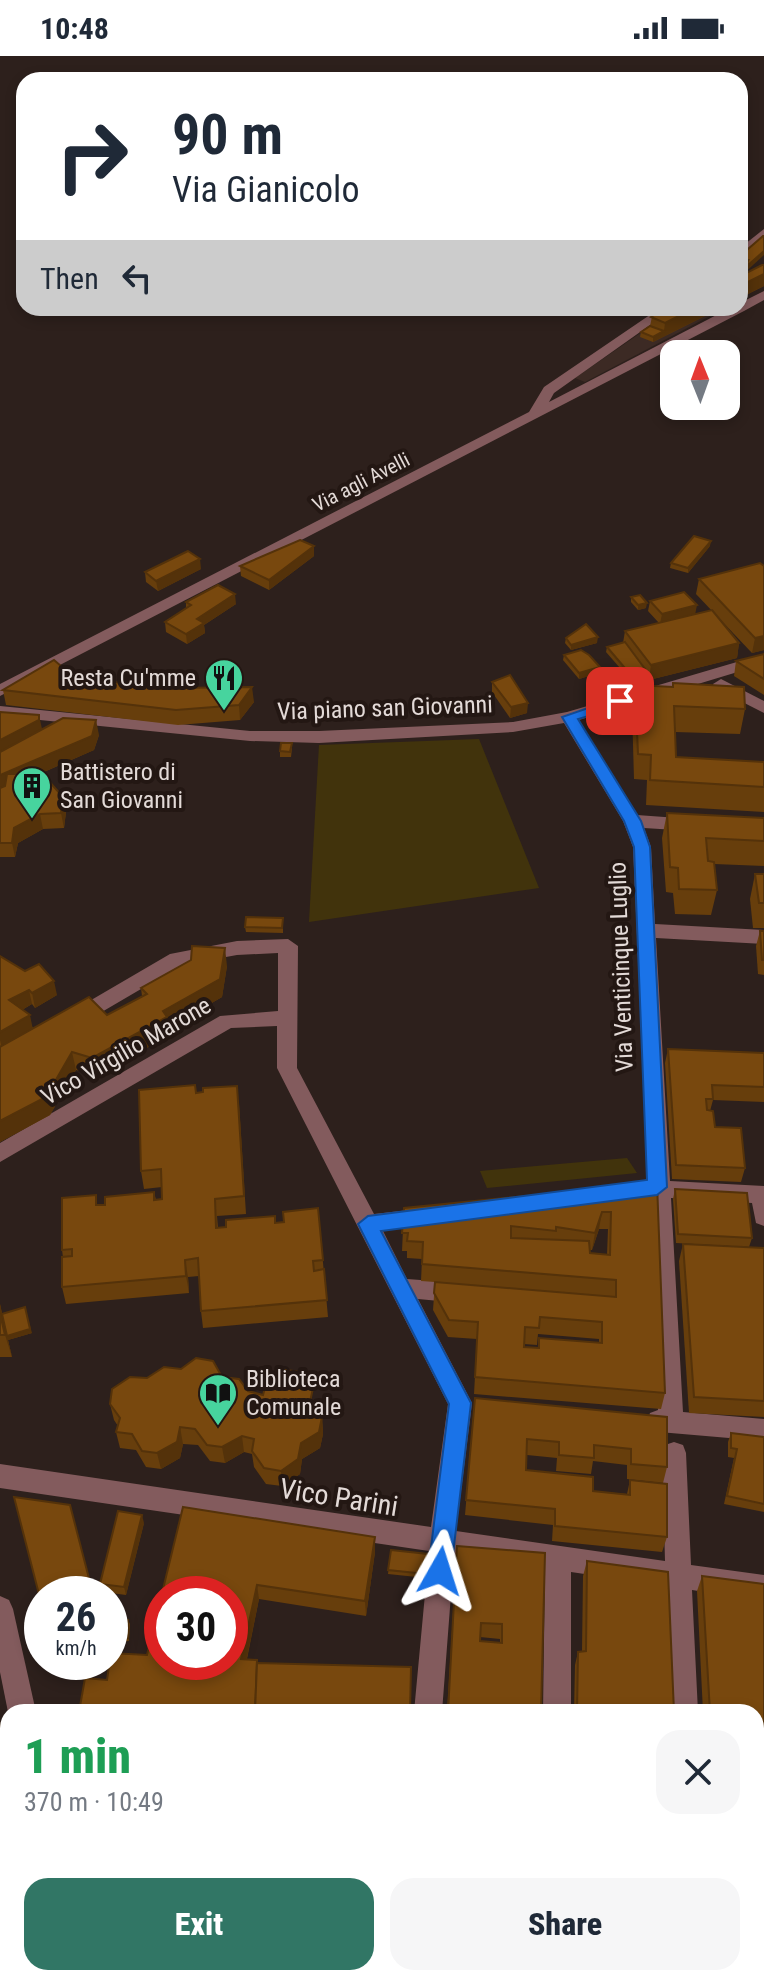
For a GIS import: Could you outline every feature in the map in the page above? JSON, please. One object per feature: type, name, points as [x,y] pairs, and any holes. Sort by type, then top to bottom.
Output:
[{"type":"street","points":[[748,247],[764,233]]},
{"type":"street","points":[[533,416],[549,390],[656,316]]},
{"type":"street","name":"Via agli Avelli","points":[[0,691],[725,316]]},
{"type":"street","name":"Via piano san Giovanni","points":[[0,711],[250,736],[319,737],[513,727],[569,717],[764,659]]},
{"type":"street","points":[[706,677],[764,708]]},
{"type":"street","name":"Via Venticinque Luglio","points":[[569,717],[632,821],[642,847],[650,1054],[671,1422]]},
{"type":"street","points":[[49,733],[74,720]]},
{"type":"street","points":[[632,821],[706,825]]},
{"type":"street","points":[[645,930],[764,937]]},
{"type":"street","points":[[56,1030],[177,959],[237,948],[288,946],[285,1018],[287,1068],[460,1403],[442,1543],[429,1704]]},
{"type":"street","name":"Vico Virgilio Marone","points":[[0,1153],[227,1021],[285,1018]]},
{"type":"street","points":[[650,1054],[678,1056]]},
{"type":"street","points":[[627,1191],[657,1187],[763,1202]]},
{"type":"street","points":[[368,1224],[444,1214]]},
{"type":"street","points":[[401,1288],[478,1295]]},
{"type":"street","points":[[460,1403],[490,1406]]},
{"type":"street","points":[[641,1419],[764,1430]]},
{"type":"street","points":[[674,1453],[684,1704]]},
{"type":"street","name":"Vico Parini","points":[[0,1476],[764,1588]]},
{"type":"street","points":[[557,1704],[558,1559]]},
{"type":"street","points":[[0,1609],[7,1679],[18,1704]]},
{"type":"shaded area","points":[[665,316],[710,316],[660,340],[585,382],[575,378]]},
{"type":"shaded area","points":[[479,739],[539,888],[309,922],[319,745]]},
{"type":"shaded area","points":[[627,1158],[637,1173],[487,1188],[480,1171]]},
{"type":"building","points":[[764,236],[764,251],[748,265],[748,249]]},
{"type":"building","points":[[764,265],[764,274],[748,282],[748,272]]},
{"type":"building","points":[[652,316],[679,316],[665,323]]},
{"type":"building","points":[[650,326],[664,331],[653,337],[641,332]]},
{"type":"building","points":[[694,536],[711,541],[688,568],[671,563]]},
{"type":"building","points":[[300,540],[314,546],[269,580],[240,566]]},
{"type":"building","points":[[188,551],[200,559],[156,581],[145,572]]},
{"type":"building","points":[[760,563],[764,566],[764,636],[755,638],[699,579]]},
{"type":"building","points":[[218,585],[235,594],[197,619],[204,623],[186,634],[165,622],[191,605],[186,602]]},
{"type":"building","points":[[684,592],[697,605],[662,614],[650,601]]},
{"type":"building","points":[[640,595],[647,603],[638,605],[631,597]]},
{"type":"building","points":[[712,610],[739,643],[651,665],[625,631]]},
{"type":"building","points":[[586,624],[598,637],[571,645],[566,638]]},
{"type":"building","points":[[625,642],[645,669],[630,673],[634,678],[624,680],[615,669],[624,667],[607,647]]},
{"type":"building","points":[[581,650],[600,667],[579,673],[564,655]]},
{"type":"building","points":[[764,654],[764,679],[736,661]]},
{"type":"building","points":[[54,660],[76,679],[84,674],[95,680],[173,688],[252,687],[239,705],[176,710],[3,690]]},
{"type":"building","points":[[510,675],[528,703],[511,707],[492,682]]},
{"type":"building","points":[[673,683],[744,687],[745,709],[674,706],[676,757],[764,762],[764,787],[650,780],[651,755],[638,754],[635,685],[673,687]]},
{"type":"building","points":[[0,712],[39,715],[39,720],[0,740]]},
{"type":"building","points":[[63,718],[96,720],[92,736],[0,775],[0,752]]},
{"type":"building","points":[[281,743],[292,743],[290,752],[280,751]]},
{"type":"building","name":"Battistero di San Giovanni","points":[[7,774],[27,774],[47,779],[63,797],[61,813],[40,814],[14,828],[12,843],[0,843],[0,788],[5,786]]},
{"type":"building","points":[[667,813],[764,818],[764,841],[706,838],[708,861],[714,862],[717,890],[679,889],[678,868],[670,867]]},
{"type":"building","points":[[755,874],[764,874],[764,903],[759,903]]},
{"type":"building","points":[[246,917],[283,918],[282,928],[245,927]]},
{"type":"building","points":[[760,931],[764,931],[764,960],[762,960]]},
{"type":"building","points":[[192,946],[225,948],[220,979],[163,1011],[167,1017],[92,1058],[72,1052],[46,1097],[0,1121],[0,1047],[89,997],[107,1015],[147,994],[141,988],[191,960]]},
{"type":"building","points":[[0,956],[25,971],[39,964],[54,981],[32,993],[29,990],[9,1000],[30,1015],[0,1032]]},
{"type":"building","points":[[668,1049],[764,1053],[764,1087],[712,1085],[713,1099],[706,1099],[707,1110],[713,1111],[715,1127],[741,1128],[745,1168],[676,1165]]},
{"type":"building","points":[[195,1085],[196,1093],[203,1092],[203,1088],[237,1086],[244,1196],[215,1199],[216,1228],[226,1227],[226,1220],[275,1216],[275,1223],[284,1222],[283,1212],[318,1208],[323,1260],[313,1261],[314,1271],[324,1269],[327,1300],[201,1311],[198,1258],[185,1260],[186,1276],[62,1287],[62,1257],[72,1256],[72,1249],[62,1250],[62,1198],[96,1195],[96,1205],[105,1205],[105,1197],[154,1192],[154,1200],[162,1199],[161,1169],[141,1171],[139,1090]]},
{"type":"building","points":[[657,1183],[665,1393],[475,1377],[478,1322],[449,1320],[434,1293],[435,1282],[616,1297],[616,1280],[422,1264],[423,1242],[407,1241],[408,1233],[402,1233],[404,1208]],"holes":[[[602,1212],[611,1212],[610,1255],[590,1253],[589,1241],[511,1238],[511,1226],[556,1231],[556,1227],[595,1233]],[[540,1317],[602,1322],[602,1343],[539,1338],[539,1348],[524,1347],[525,1327],[539,1328]]]},
{"type":"building","points":[[675,1189],[747,1193],[752,1238],[678,1234]]},
{"type":"building","points":[[683,1244],[764,1248],[764,1401],[694,1397]]},
{"type":"building","points":[[25,1307],[30,1329],[7,1336],[2,1314]]},
{"type":"building","points":[[0,1314],[5,1335],[0,1335]]},
{"type":"building","name":"Biblioteca Comunale","points":[[196,1358],[213,1361],[222,1377],[239,1379],[248,1391],[263,1395],[267,1381],[286,1370],[301,1372],[313,1388],[310,1402],[322,1417],[319,1432],[301,1443],[298,1459],[281,1471],[264,1468],[252,1451],[254,1439],[242,1436],[222,1447],[207,1445],[195,1429],[180,1427],[177,1442],[157,1453],[142,1451],[132,1434],[116,1432],[120,1418],[110,1404],[112,1389],[130,1377],[147,1378],[164,1367],[181,1369]]},
{"type":"building","points":[[475,1398],[667,1417],[667,1467],[631,1464],[631,1449],[594,1445],[594,1458],[559,1455],[559,1442],[527,1439],[526,1470],[593,1477],[593,1491],[630,1495],[630,1480],[667,1484],[667,1537],[555,1526],[555,1509],[466,1500]]},
{"type":"building","points":[[731,1433],[764,1437],[764,1504],[727,1496],[737,1449],[731,1448]]},
{"type":"building","points":[[14,1497],[70,1505],[88,1576],[34,1576]]},
{"type":"building","points":[[183,1507],[375,1537],[365,1601],[257,1585],[248,1627],[248,1576],[166,1576]]},
{"type":"building","points":[[118,1511],[142,1515],[127,1576],[102,1576]]},
{"type":"building","points":[[457,1546],[545,1553],[541,1704],[448,1704]],"holes":[[[481,1623],[502,1624],[502,1643],[480,1641]]]},
{"type":"building","points":[[391,1550],[428,1554],[426,1574],[388,1570]]},
{"type":"building","points":[[587,1561],[668,1572],[674,1704],[577,1704],[578,1652],[586,1651]]},
{"type":"building","points":[[702,1576],[764,1584],[764,1704],[710,1704]]},
{"type":"building","points":[[128,1654],[144,1655],[144,1680],[248,1680],[248,1659],[257,1660],[255,1704],[80,1704],[85,1680],[128,1680]]},
{"type":"building","points":[[257,1663],[411,1667],[410,1704],[255,1704]]},
{"type":"place","name":"Resta Cu'mme","points":[[224,712]]},
{"type":"place","name":"Battistero di San Giovanni","points":[[32,820]]},
{"type":"place","name":"Biblioteca Comunale","points":[[218,1427]]},
{"type":"route","points":[[440,1571],[460,1403],[368,1224],[657,1187],[642,847],[632,821],[569,717],[620,701]]}]
